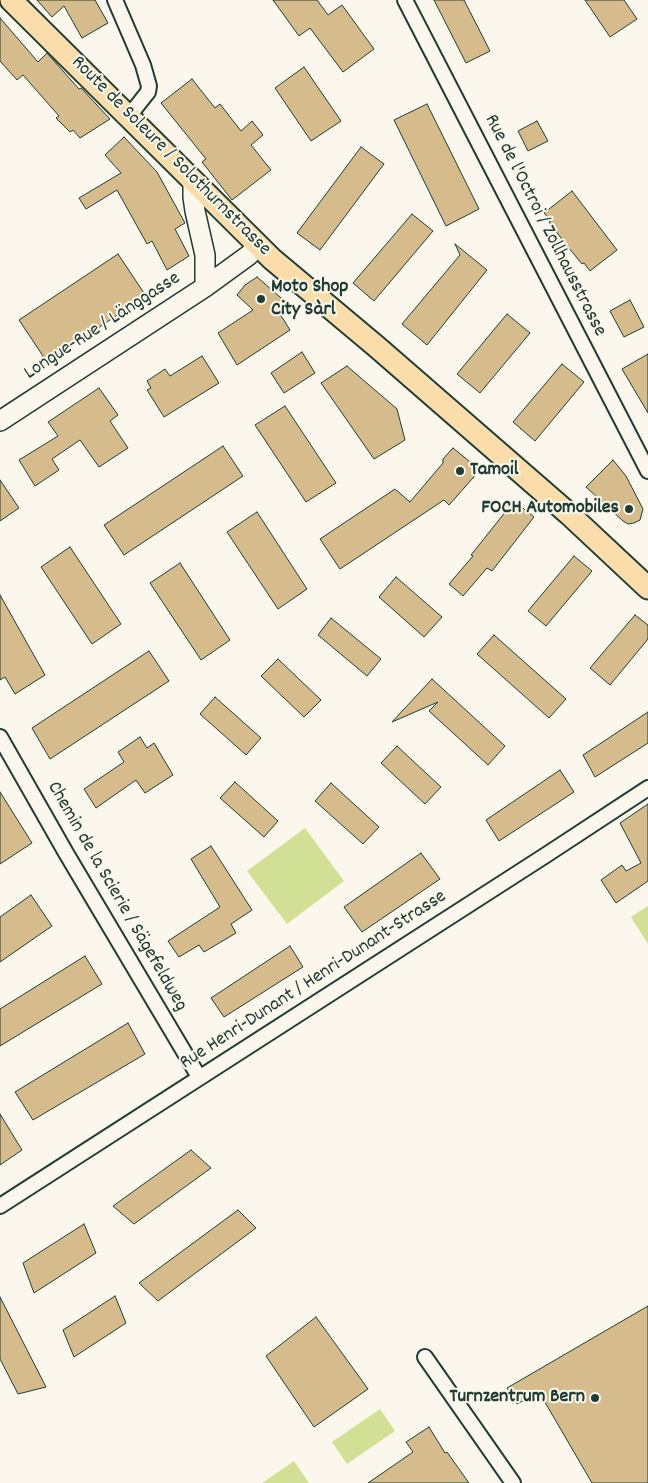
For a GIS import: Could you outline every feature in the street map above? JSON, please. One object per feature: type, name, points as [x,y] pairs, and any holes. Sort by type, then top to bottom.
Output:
[{"type":"main road","name":"Route de Soleure / Solothurnstrasse","points":[[11,0],[258,245],[568,514],[647,586]]},
{"type":"street","points":[[115,0],[143,65],[149,86],[148,92],[129,116]]},
{"type":"street","name":"Rue de l'Octroi / Zollhausstrasse","points":[[405,0],[648,471]]},
{"type":"street","name":"Longue-Rue / Länggasse","points":[[193,181],[194,204],[205,255],[205,286]]},
{"type":"street","name":"Longue-Rue / Länggasse","points":[[0,421],[205,286],[249,255],[258,245]]},
{"type":"street","name":"Chemin de la Scierie / Sägefeldweg","points":[[0,737],[66,853],[199,1077]]},
{"type":"street","name":"Rue Henri-Dunant / Henri-Dunant-Strasse","points":[[0,1206],[648,788]]},
{"type":"street","points":[[425,1357],[513,1483]]},
{"type":"green space","points":[[305,828],[344,881],[287,924],[247,871]]},
{"type":"green space","points":[[648,906],[648,944],[631,917]]},
{"type":"green space","points":[[380,1409],[395,1431],[347,1464],[332,1442]]},
{"type":"green space","points":[[294,1461],[309,1483],[262,1483]]},
{"type":"building","points":[[37,0],[95,0],[108,23],[82,38],[64,6],[52,17]]},
{"type":"building","points":[[273,0],[317,0],[328,15],[342,5],[374,49],[343,72],[310,28],[299,36]]},
{"type":"building","points":[[434,0],[464,0],[490,51],[466,63]]},
{"type":"building","points":[[585,0],[624,0],[637,19],[610,37]]},
{"type":"building","points":[[0,18],[38,62],[47,53],[79,89],[81,88],[110,119],[80,138],[73,130],[70,132],[56,118],[59,116],[23,75],[17,80],[0,61]]},
{"type":"building","points":[[304,67],[341,121],[311,141],[275,88]]},
{"type":"building","points":[[192,79],[215,108],[220,104],[241,131],[252,121],[263,135],[251,145],[271,170],[232,200],[202,162],[206,159],[161,103]]},
{"type":"building","points":[[427,104],[479,209],[446,226],[394,120]]},
{"type":"building","points":[[537,121],[548,141],[528,151],[518,131]]},
{"type":"building","points":[[124,137],[157,172],[185,223],[175,229],[189,256],[167,270],[152,241],[147,244],[117,190],[86,209],[79,198],[121,173],[105,155]]},
{"type":"building","points":[[361,147],[384,164],[320,250],[297,233]]},
{"type":"building","points":[[572,191],[617,250],[590,271],[564,242],[544,213]]},
{"type":"building","points":[[412,214],[433,231],[374,301],[353,283]]},
{"type":"building","points":[[455,244],[487,270],[427,345],[402,324],[460,255]]},
{"type":"building","points":[[118,254],[146,296],[47,362],[19,320]]},
{"type":"building","points":[[257,277],[288,304],[280,314],[290,330],[237,365],[218,333],[253,310],[237,295],[245,285]]},
{"type":"building","points":[[630,300],[644,327],[624,337],[610,311]]},
{"type":"building","points":[[507,314],[530,333],[480,393],[457,374]]},
{"type":"building","points":[[302,352],[315,373],[284,393],[271,373]]},
{"type":"building","points":[[648,354],[648,413],[622,369]]},
{"type":"building","points":[[202,356],[219,383],[164,417],[147,390],[151,388],[147,381],[165,369],[170,376]]},
{"type":"building","points":[[562,364],[584,382],[535,441],[513,422]]},
{"type":"building","points":[[347,366],[397,409],[405,440],[374,459],[321,383]]},
{"type":"building","points":[[99,388],[118,415],[110,421],[128,448],[99,467],[80,440],[52,459],[59,470],[35,486],[19,460],[58,436],[48,422]]},
{"type":"building","points":[[285,406],[336,483],[306,502],[255,425]]},
{"type":"building","points":[[223,446],[243,476],[124,555],[104,525]]},
{"type":"building","points":[[453,448],[480,470],[449,505],[444,500],[340,569],[320,539],[395,489],[410,502],[443,463],[443,459]]},
{"type":"building","points":[[613,460],[626,476],[643,509],[640,520],[634,523],[628,524],[623,521],[586,487]]},
{"type":"building","points":[[0,480],[19,508],[0,521]]},
{"type":"building","points":[[514,501],[534,517],[492,571],[487,568],[463,596],[449,584],[473,556],[471,555]]},
{"type":"building","points":[[257,512],[307,589],[278,609],[227,532]]},
{"type":"building","points":[[70,547],[121,624],[92,644],[41,567]]},
{"type":"building","points":[[574,556],[592,571],[546,626],[528,611]]},
{"type":"building","points":[[180,563],[230,640],[201,660],[150,583]]},
{"type":"building","points":[[396,577],[442,617],[424,637],[379,597]]},
{"type":"building","points":[[0,595],[45,675],[15,694],[5,677],[0,680]]},
{"type":"building","points":[[635,615],[648,625],[648,639],[610,685],[590,668]]},
{"type":"building","points":[[331,618],[381,659],[367,676],[318,635]]},
{"type":"building","points":[[494,635],[566,699],[549,718],[477,654]]},
{"type":"building","points":[[149,651],[169,681],[50,759],[32,728]]},
{"type":"building","points":[[278,659],[321,700],[304,717],[261,676]]},
{"type":"building","points":[[432,679],[505,746],[488,765],[429,711],[438,702],[392,722]]},
{"type":"building","points":[[215,697],[261,738],[246,755],[200,714]]},
{"type":"building","points":[[648,712],[648,743],[595,777],[583,755]]},
{"type":"building","points":[[140,737],[147,748],[154,743],[173,775],[145,793],[136,780],[96,808],[84,789],[124,762],[118,752]]},
{"type":"building","points":[[397,746],[441,787],[425,804],[381,763]]},
{"type":"building","points":[[560,770],[574,792],[499,841],[486,820]]},
{"type":"building","points":[[235,782],[278,821],[264,837],[220,798]]},
{"type":"building","points":[[331,783],[379,827],[363,844],[315,801]]},
{"type":"building","points":[[0,792],[32,843],[0,864]]},
{"type":"building","points":[[648,804],[648,881],[616,903],[601,880],[622,865],[626,871],[641,863],[620,823]]},
{"type":"building","points":[[211,846],[252,910],[231,924],[236,933],[204,952],[199,945],[179,957],[168,941],[220,907],[191,859]]},
{"type":"building","points":[[421,853],[440,879],[362,932],[344,907]]},
{"type":"building","points":[[31,895],[52,926],[0,962],[0,917]]},
{"type":"building","points":[[290,946],[303,967],[224,1017],[211,998]]},
{"type":"building","points":[[85,956],[102,984],[0,1046],[0,1009]]},
{"type":"building","points":[[128,1023],[145,1054],[33,1120],[15,1092]]},
{"type":"building","points":[[0,1114],[22,1150],[0,1165]]},
{"type":"building","points":[[191,1150],[211,1168],[134,1224],[113,1206]]},
{"type":"building","points":[[238,1210],[256,1228],[158,1301],[139,1283]]},
{"type":"building","points":[[84,1224],[96,1253],[34,1293],[23,1263]]},
{"type":"building","points":[[115,1296],[126,1323],[74,1357],[63,1330]]},
{"type":"building","points":[[0,1297],[46,1387],[18,1394],[0,1359]]},
{"type":"building","name":"Turnzentrum Bern","points":[[648,1306],[648,1483],[592,1483],[539,1392],[517,1404],[507,1388]]},
{"type":"building","points":[[316,1317],[368,1389],[314,1427],[266,1356]]},
{"type":"building","points":[[429,1427],[445,1453],[447,1452],[469,1483],[368,1483],[413,1452],[406,1442]]},
{"type":"place","name":"Moto Shop City Sàrl","points":[[261,299]]},
{"type":"place","name":"Tamoil","points":[[460,471]]},
{"type":"place","name":"FOCH Automobiles","points":[[629,509]]},
{"type":"place","name":"Turnzentrum Bern","points":[[595,1398]]}]
